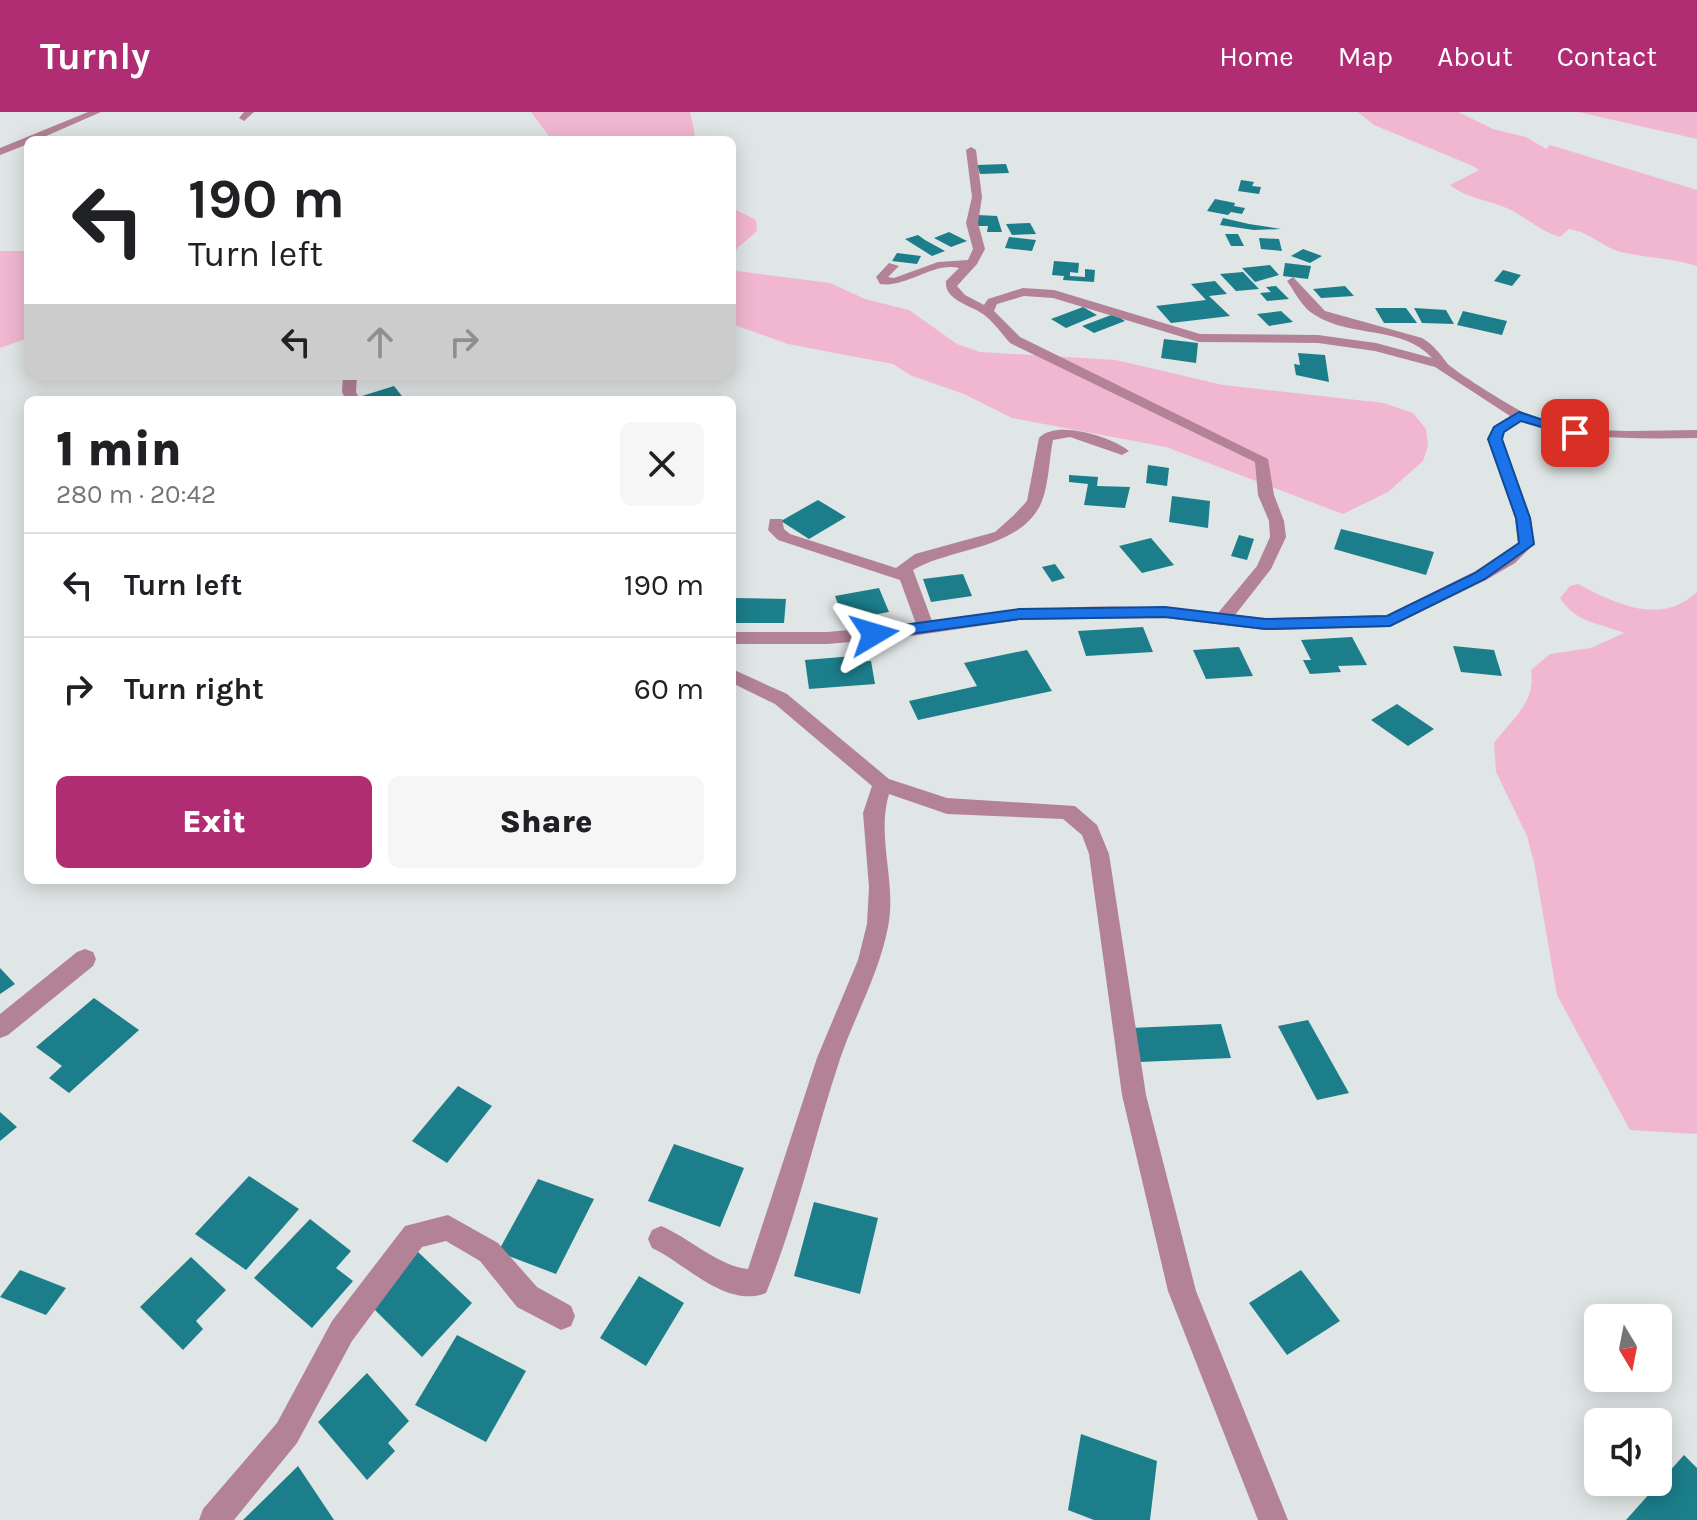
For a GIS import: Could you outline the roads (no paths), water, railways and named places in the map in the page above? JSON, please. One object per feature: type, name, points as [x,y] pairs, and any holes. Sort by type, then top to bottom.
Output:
[{"type":"street","points":[[0,142],[78,112]]},
{"type":"street","points":[[38,136],[96,112]]},
{"type":"street","points":[[0,152],[24,142]]},
{"type":"street","points":[[971,150],[977,197],[972,223],[979,244],[968,268],[952,281],[951,287],[961,298],[988,312],[1015,340],[1261,459],[1266,468],[1265,493],[1276,519],[1278,537],[1259,575],[1222,619]]},
{"type":"street","points":[[893,266],[882,277],[884,281],[905,281],[945,264],[968,268]]},
{"type":"street","points":[[1293,281],[1305,301],[1321,314],[1413,340],[1441,358],[1440,364]]},
{"type":"street","points":[[988,312],[992,302],[1002,296],[1023,292],[1054,294],[1199,338],[1318,339],[1376,347],[1440,364],[1519,416],[1575,433],[1697,434]]},
{"type":"street","points":[[736,638],[827,638],[1019,614],[1165,612],[1280,624],[1390,621],[1509,559],[1526,544],[1523,518],[1495,439],[1498,430],[1519,416]]},
{"type":"street","points":[[926,628],[904,576],[904,568],[909,563],[1001,535],[1020,518],[1034,502],[1046,438],[1051,434],[1071,433],[1122,451]]},
{"type":"street","points":[[776,522],[776,530],[784,537],[904,576]]},
{"type":"street","points":[[736,677],[781,699],[882,784],[947,806],[1068,811],[1090,831],[1099,854],[1134,1095],[1182,1291],[1273,1520]]},
{"type":"street","points":[[661,1239],[676,1245],[736,1284],[756,1283],[768,1254],[829,1058],[869,960],[878,924],[880,887],[873,813],[882,784]]},
{"type":"street","points":[[0,1028],[85,959]]},
{"type":"street","points":[[214,1520],[287,1433],[342,1331],[414,1235],[448,1228],[489,1252],[527,1297],[561,1316]]}]
